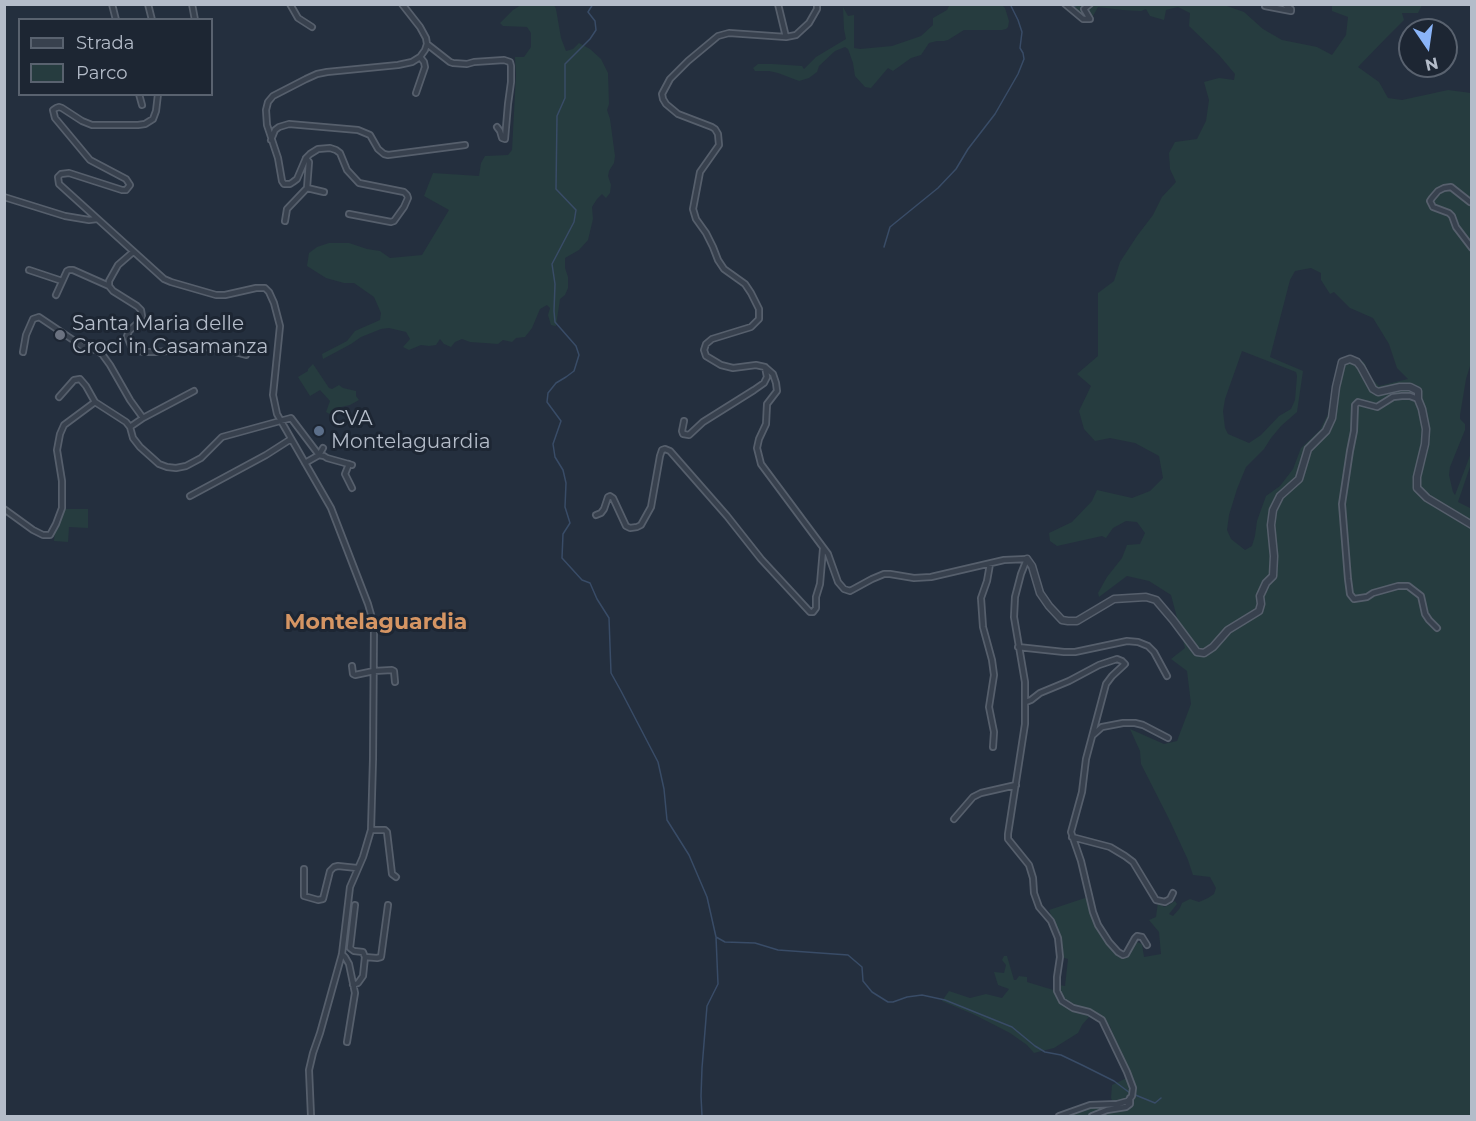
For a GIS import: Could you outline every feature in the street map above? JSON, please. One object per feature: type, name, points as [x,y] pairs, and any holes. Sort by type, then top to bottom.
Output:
[{"type":"street","points":[[290,4],[298,18],[312,27]]},
{"type":"street","points":[[350,214],[391,222],[404,207],[408,198],[404,192],[359,183],[346,170],[340,153],[330,148],[318,149],[306,158],[297,178],[290,184],[284,184],[265,117],[266,110],[273,96],[317,74],[398,65],[412,62],[420,57],[427,44],[426,38],[402,4]]},
{"type":"street","points":[[778,4],[786,37]]},
{"type":"street","points":[[817,4],[809,23],[796,35],[786,37],[729,33],[718,36],[676,73],[662,94],[666,104],[678,114],[712,127],[718,134],[719,144],[700,172],[693,209],[718,260],[724,269],[744,284],[759,309],[759,319],[751,327],[712,339],[706,344],[704,350],[706,356],[721,365],[733,368],[756,365],[765,367],[773,374],[777,391],[767,404],[766,424],[759,439],[761,464],[828,554],[838,582],[844,589],[850,591],[884,574],[914,578],[1017,558],[1027,559],[1032,566],[1040,593],[1062,620],[1077,621],[1114,599],[1146,597],[1156,600],[1197,652],[1204,653],[1213,647],[1228,630],[1259,611],[1260,596],[1266,583],[1273,576],[1271,525],[1274,510],[1280,496],[1299,479],[1308,449],[1326,431],[1332,418],[1342,362],[1350,359],[1357,362],[1373,389],[1378,392],[1400,387],[1410,387],[1418,391],[1426,429],[1417,488],[1427,498],[1472,525]]},
{"type":"street","points":[[1065,4],[1083,19],[1090,19],[1084,9],[1090,4]]},
{"type":"street","points":[[1265,6],[1291,10],[1284,4]]},
{"type":"street","points":[[427,44],[453,63],[467,64],[504,60],[510,62],[511,82],[505,139],[502,138],[497,127]]},
{"type":"street","points":[[416,93],[424,68],[424,62],[420,57]]},
{"type":"street","points":[[140,96],[142,105]]},
{"type":"street","points":[[158,96],[153,119],[145,124],[92,125],[62,108],[53,110],[55,118],[90,160],[126,179],[130,185],[126,190],[122,190],[69,173],[58,177],[59,184],[164,279],[216,295],[256,288],[265,288],[269,292],[280,326],[274,405],[280,422],[334,516],[370,611],[374,628],[371,830],[363,857],[350,887],[342,954],[309,1070],[311,1116]]},
{"type":"street","points":[[271,140],[275,130],[289,124],[358,130],[370,135],[378,148],[387,154],[465,146]]},
{"type":"street","points":[[285,221],[287,209],[307,188],[309,162],[306,158]]},
{"type":"street","points":[[1470,202],[1451,187],[1438,191],[1430,201],[1433,207],[1452,216],[1456,227],[1472,248]]},
{"type":"street","points":[[307,188],[324,192]]},
{"type":"street","points":[[4,197],[65,216],[88,220],[97,219]]},
{"type":"street","points":[[109,286],[111,277],[118,266],[133,252]]},
{"type":"street","points":[[29,270],[62,281]]},
{"type":"street","points":[[56,295],[67,271],[73,270],[109,286],[141,310],[141,320],[127,336],[131,346],[139,351],[157,352],[205,347],[246,355]]},
{"type":"street","points":[[23,352],[26,335],[33,319],[39,317],[82,346],[102,354],[130,400],[144,418]]},
{"type":"street","points":[[684,421],[683,434],[689,435],[703,422],[764,382],[767,377],[765,367]]},
{"type":"street","points":[[59,398],[74,380],[80,379],[95,402],[126,422],[133,438],[148,456],[159,464],[176,468],[186,466],[201,458],[222,437],[291,418],[319,455],[351,464],[345,474],[352,488]]},
{"type":"street","points":[[130,427],[194,391]]},
{"type":"street","points":[[1418,399],[1402,396],[1393,397],[1377,407],[1358,402],[1355,405],[1354,431],[1342,504],[1348,579],[1353,599],[1367,597],[1398,586],[1408,586],[1421,596],[1425,614],[1437,628]]},
{"type":"street","points":[[4,509],[33,530],[43,535],[50,535],[62,508],[62,481],[57,450],[60,435],[64,425],[95,402]]},
{"type":"street","points":[[190,496],[291,439]]},
{"type":"street","points":[[305,463],[319,455],[323,448]]},
{"type":"street","points":[[596,515],[604,509],[610,496],[626,526],[630,528],[641,525],[651,507],[660,456],[662,450],[665,449],[670,451],[761,559],[810,612],[816,608],[823,549]]},
{"type":"street","points":[[1027,559],[1015,597],[1014,617],[1025,682],[1026,702],[1025,724],[1008,839],[1029,865],[1034,893],[1040,907],[1051,921],[1058,938],[1060,957],[1057,991],[1062,1001],[1073,1008],[1089,1011],[1102,1020],[1133,1088],[1130,1104],[1126,1107],[1107,1110],[1092,1116]]},
{"type":"street","points":[[990,564],[981,598],[983,627],[994,675],[989,707],[994,732],[993,747]]},
{"type":"street","points":[[1018,647],[1075,652],[1127,641],[1138,642],[1148,646],[1154,652],[1167,676]]},
{"type":"street","points":[[1026,702],[1099,665],[1117,659],[1125,664],[1106,684],[1086,759],[1082,792],[1071,832],[1095,918],[1109,942],[1123,955],[1126,954],[1137,936],[1142,937],[1147,945]]},
{"type":"street","points":[[352,666],[355,675],[392,670],[395,682]]},
{"type":"street","points":[[1093,735],[1102,727],[1135,723],[1168,738]]},
{"type":"street","points":[[954,819],[973,798],[981,793],[1016,785]]},
{"type":"street","points":[[371,830],[387,832],[392,874],[396,877]]},
{"type":"street","points":[[1072,837],[1110,848],[1125,856],[1133,862],[1156,900],[1165,902],[1173,893]]},
{"type":"street","points":[[304,869],[304,896],[318,900],[322,899],[330,871],[334,867],[357,868]]},
{"type":"street","points":[[353,985],[358,983],[363,976],[365,957],[363,952],[350,948],[355,905]]},
{"type":"street","points":[[365,957],[381,957],[388,905]]},
{"type":"street","points":[[342,954],[349,964],[355,993],[347,1042]]},
{"type":"street","points":[[1059,1116],[1090,1105],[1117,1104],[1128,1101],[1130,1098]]},
{"type":"green space","points":[[950,4],[1002,5],[1009,21],[1008,27],[1002,30],[964,30],[948,40],[929,43],[921,55],[911,58],[893,71],[888,68],[871,88],[865,87],[855,76],[853,63],[845,47],[835,51],[809,78],[799,81],[778,73],[755,71],[753,68],[758,64],[772,64],[802,66],[804,69],[816,57],[846,39],[843,7],[848,16],[854,15],[854,48],[860,49],[892,46],[921,36],[933,25],[933,18],[947,10]]},
{"type":"green space","points":[[521,5],[554,5],[566,51],[573,49],[579,43],[601,59],[608,73],[609,104],[607,110],[615,156],[608,176],[611,185],[610,193],[606,198],[602,194],[592,207],[593,219],[588,240],[579,250],[565,258],[568,288],[560,299],[556,326],[551,325],[548,315],[550,308],[547,305],[540,309],[532,328],[525,337],[516,338],[512,342],[503,340],[498,344],[470,342],[462,339],[451,347],[440,339],[436,345],[421,345],[409,350],[403,347],[410,339],[406,332],[389,328],[361,337],[323,359],[322,354],[347,341],[355,331],[380,320],[381,313],[374,297],[354,283],[326,278],[307,266],[309,253],[329,243],[349,243],[380,251],[390,258],[422,255],[449,210],[424,196],[433,173],[479,176],[481,163],[485,156],[508,155],[512,150],[515,57],[524,57],[531,47],[531,33],[527,27],[503,26],[500,23]]},
{"type":"green space","points":[[1067,5],[1224,5],[1244,12],[1263,29],[1282,40],[1317,47],[1332,55],[1346,35],[1348,17],[1332,11],[1332,5],[1422,5],[1418,13],[1402,13],[1403,18],[1398,18],[1398,26],[1358,67],[1379,82],[1388,98],[1402,100],[1448,90],[1471,93],[1471,363],[1460,415],[1460,419],[1465,424],[1465,430],[1449,475],[1455,495],[1471,453],[1471,464],[1458,502],[1472,509],[1471,1116],[1067,1116],[1091,1108],[1114,1105],[1111,1098],[1112,1085],[1131,1076],[1110,1026],[1089,1017],[1078,1033],[1054,1048],[1034,1053],[1010,1033],[942,1001],[949,991],[970,998],[986,994],[1002,998],[1009,989],[998,985],[994,972],[1004,973],[1006,965],[1002,960],[1004,956],[1007,956],[1014,980],[1019,976],[1027,977],[1027,982],[1060,992],[1059,985],[1065,986],[1068,959],[1061,957],[1061,942],[1049,910],[1088,897],[1090,914],[1100,932],[1123,958],[1137,942],[1142,944],[1144,957],[1161,954],[1159,932],[1149,920],[1156,917],[1158,902],[1164,907],[1175,901],[1177,904],[1169,914],[1173,916],[1182,903],[1190,899],[1199,902],[1214,894],[1216,888],[1210,877],[1193,875],[1169,819],[1141,764],[1140,751],[1130,729],[1164,744],[1177,741],[1191,704],[1187,671],[1171,659],[1185,648],[1171,595],[1149,581],[1127,576],[1099,597],[1098,593],[1122,558],[1127,545],[1140,544],[1145,533],[1137,522],[1126,521],[1113,528],[1106,538],[1102,536],[1057,546],[1050,541],[1049,533],[1072,522],[1092,501],[1097,490],[1132,498],[1150,491],[1163,478],[1159,456],[1135,443],[1110,438],[1095,441],[1084,429],[1079,411],[1091,386],[1077,374],[1098,356],[1098,293],[1114,281],[1120,262],[1153,215],[1162,197],[1176,182],[1170,169],[1169,153],[1175,142],[1197,139],[1206,121],[1209,100],[1204,82],[1219,78],[1234,80],[1235,74],[1189,26],[1190,13],[1178,7],[1166,10],[1164,20],[1150,16],[1146,9],[1141,11],[1098,7],[1093,16],[1085,18]],"holes":[[[1311,268],[1321,273],[1321,280],[1330,294],[1334,292],[1350,308],[1373,318],[1389,344],[1397,368],[1408,379],[1379,386],[1372,379],[1364,362],[1349,355],[1340,359],[1328,414],[1320,430],[1301,448],[1293,469],[1280,486],[1266,496],[1257,521],[1252,546],[1245,550],[1231,539],[1227,530],[1237,489],[1246,467],[1264,449],[1281,426],[1297,412],[1303,371],[1270,357],[1290,280],[1295,271]],[[1242,351],[1296,372],[1295,400],[1291,409],[1279,416],[1261,435],[1249,443],[1228,434],[1223,411],[1225,399]]]},
{"type":"green space","points":[[313,364],[329,388],[332,389],[339,385],[356,391],[359,400],[341,407],[335,411],[333,416],[326,412],[330,401],[320,390],[310,396],[298,377],[308,371]]},
{"type":"green space","points":[[65,509],[88,509],[88,528],[69,527],[68,542],[54,541],[55,529]]},
{"type":"waterway","points":[[593,4],[588,12],[595,21],[596,30],[565,64],[565,98],[557,116],[556,189],[576,210],[574,222],[552,264],[555,284],[555,322],[576,346],[579,355],[574,371],[556,383],[548,393],[547,402],[561,421],[553,444],[555,457],[563,470],[566,483],[565,507],[570,523],[563,534],[562,558],[582,580],[590,583],[609,618],[611,673],[658,762],[667,820],[689,855],[707,897],[716,937],[718,984],[707,1006],[702,1068],[702,1116]]},
{"type":"waterway","points":[[884,247],[890,227],[938,188],[956,169],[995,114],[1018,74],[1024,59],[1020,48],[1022,32],[1010,4]]},
{"type":"waterway","points":[[1073,4],[1074,6],[1082,4]]},
{"type":"waterway","points":[[716,937],[725,942],[755,943],[778,950],[848,955],[862,967],[863,981],[872,992],[888,1002],[922,995],[945,1000],[1012,1027],[1045,1052],[1061,1055],[1082,1065],[1114,1081],[1130,1093]]},
{"type":"waterway","points":[[1133,1094],[1155,1103],[1161,1098]]},
{"type":"place","name":"Santa Maria delle Croci in Casamanza","points":[[60,335]]},
{"type":"place","name":"CVA Montelaguardia","points":[[319,431]]},
{"type":"district","name":"Montelaguardia","points":[[376,623]]}]
